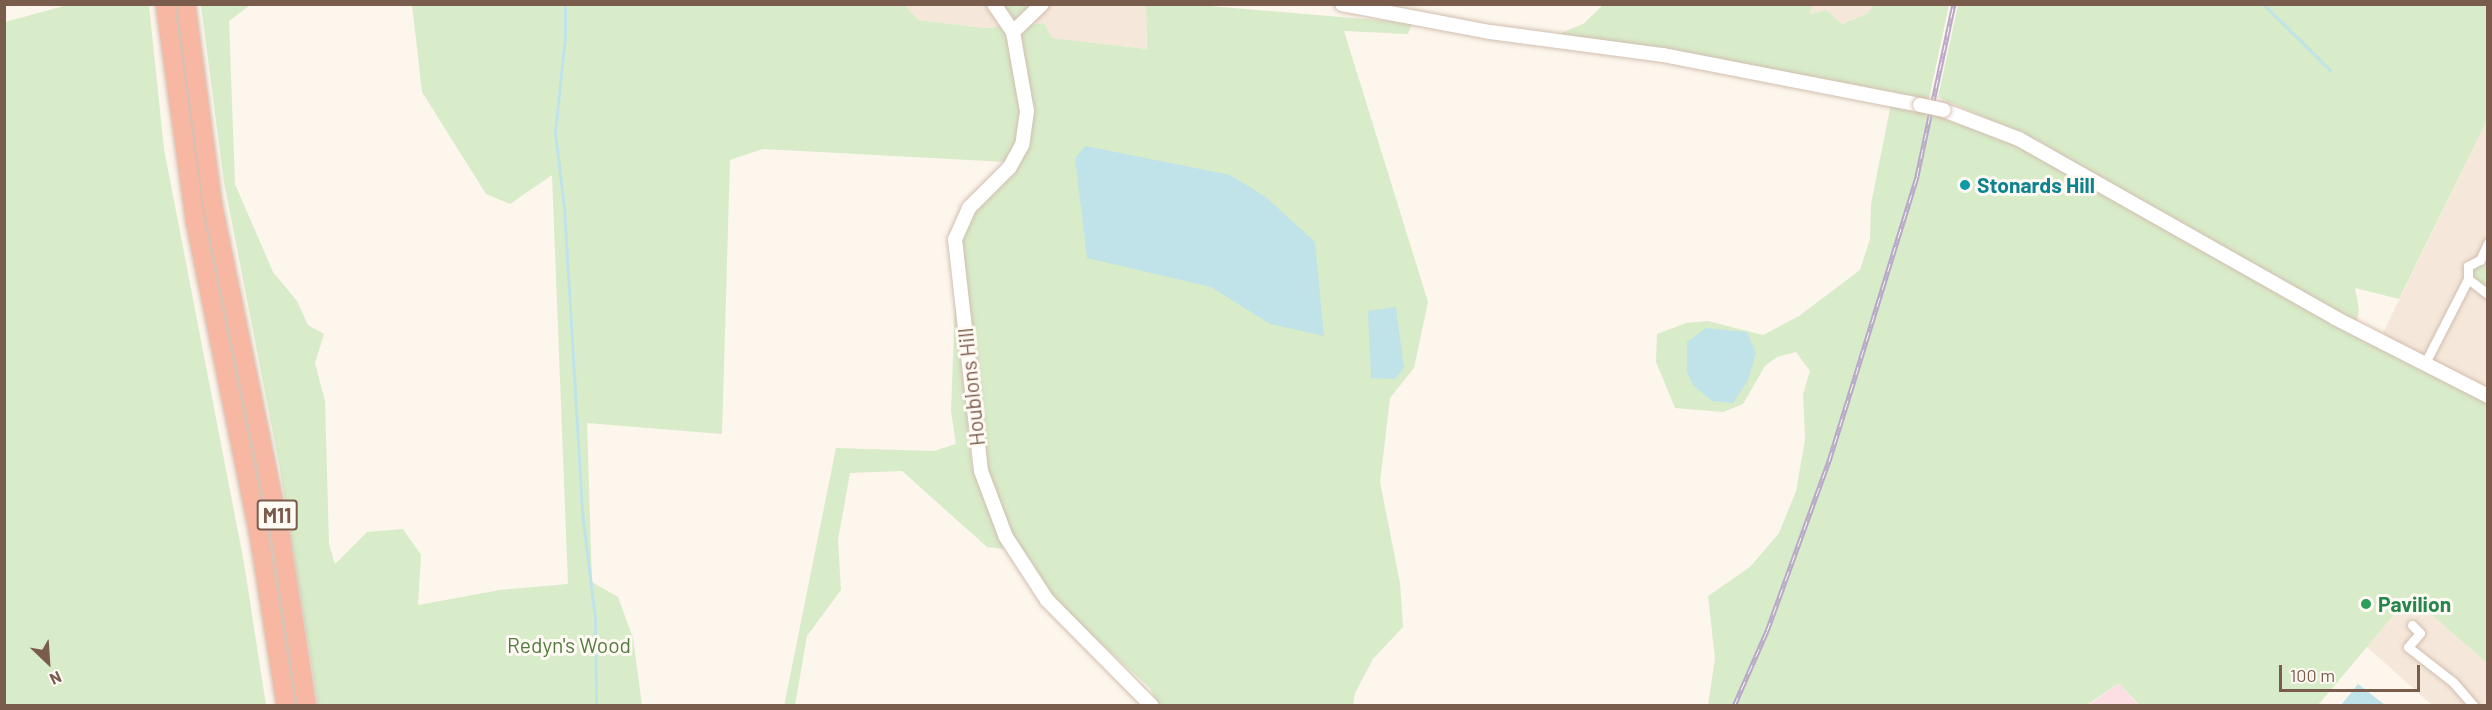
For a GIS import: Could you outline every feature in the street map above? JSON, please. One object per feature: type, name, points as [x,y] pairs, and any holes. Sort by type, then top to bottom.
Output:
[{"type":"highway","name":"M11","points":[[165,4],[195,221],[259,536],[286,705]]},
{"type":"highway","name":"M11","points":[[186,4],[213,206],[280,532],[307,705]]},
{"type":"street","name":"Houblons Hill","points":[[994,4],[1013,32],[1027,111],[1022,145],[1009,168],[969,208],[955,239],[981,471],[1006,537],[1047,600],[1152,705]]},
{"type":"street","points":[[1013,32],[1042,4]]},
{"type":"street","points":[[1342,4],[1490,32],[1663,55],[1943,110],[2019,139],[2424,365],[2487,396]]},
{"type":"street","points":[[2424,365],[2468,279],[2469,266],[2483,262],[2487,243]]},
{"type":"street","points":[[2468,279],[2487,294]]},
{"type":"street","points":[[2412,626],[2420,633],[2408,647],[2453,682],[2474,705]]},
{"type":"shaded area","points":[[905,5],[1146,5],[1147,49],[1051,38],[1044,23],[985,28],[918,20]]},
{"type":"shaded area","points":[[1813,5],[1874,5],[1867,14],[1841,24],[1826,10],[1808,14]]},
{"type":"shaded area","points":[[2487,120],[2487,392],[2380,339]]},
{"type":"shaded area","points":[[2410,596],[2487,663],[2487,705],[2432,705],[2367,647]]},
{"type":"shaded area","points":[[2119,683],[2139,706],[2087,706]]},
{"type":"green space","points":[[67,5],[149,5],[164,149],[244,563],[266,705],[5,705],[5,22]]},
{"type":"green space","name":"Redyn's Wood","points":[[201,5],[250,5],[229,21],[235,184],[273,272],[297,301],[308,325],[324,334],[315,363],[325,401],[329,544],[335,564],[367,532],[403,529],[421,555],[418,605],[500,590],[568,584],[552,175],[510,204],[486,194],[422,92],[412,5],[905,5],[918,20],[985,28],[1044,23],[1052,38],[1147,49],[1146,5],[1198,5],[1412,23],[1408,34],[1344,31],[1428,302],[1414,368],[1390,398],[1380,482],[1400,583],[1403,627],[1373,659],[1355,693],[1353,705],[1159,705],[1150,688],[1059,605],[1010,544],[989,491],[959,242],[965,224],[1006,162],[763,149],[730,160],[722,434],[587,423],[592,582],[618,597],[633,638],[642,705],[318,705],[280,469],[224,182]]},
{"type":"green space","points":[[999,5],[1038,5],[1016,19]]},
{"type":"green space","points":[[1603,5],[1813,5],[1809,14],[1826,10],[1842,24],[1867,14],[1874,5],[1949,5],[1929,99],[1754,66],[1551,37],[1583,24]]},
{"type":"green space","points":[[1958,5],[2487,5],[2487,120],[2399,299],[2355,288],[2359,310],[2356,325],[2036,140],[1938,97]]},
{"type":"green space","points":[[1892,99],[1976,122],[2487,401],[2487,663],[2410,596],[2318,705],[2139,705],[2119,683],[2087,705],[1708,705],[1715,659],[1708,596],[1750,567],[1779,533],[1796,491],[1805,440],[1803,394],[1810,371],[1796,352],[1777,357],[1765,366],[1743,404],[1723,412],[1675,408],[1656,362],[1657,334],[1686,323],[1708,321],[1763,335],[1799,316],[1860,270],[1870,239],[1871,204]]},
{"type":"green space","points":[[2481,264],[2487,266],[2487,290],[2471,278],[2471,270]]},
{"type":"green space","points":[[955,302],[972,466],[1004,549],[987,547],[902,471],[850,473],[838,540],[841,590],[807,636],[795,705],[784,706],[836,448],[934,451],[956,444],[951,411]]},
{"type":"water","points":[[1085,146],[1230,175],[1266,197],[1315,242],[1324,336],[1270,324],[1211,287],[1087,258],[1075,158]]},
{"type":"water","points":[[1396,307],[1404,368],[1395,379],[1371,378],[1368,311]]},
{"type":"water","points":[[1706,328],[1747,332],[1756,353],[1748,380],[1733,403],[1712,401],[1693,385],[1687,372],[1687,342]]},
{"type":"water","points":[[2358,684],[2385,705],[2341,705]]},
{"type":"waterway","points":[[565,4],[565,36],[555,133],[564,207],[582,512],[595,618],[596,706]]},
{"type":"waterway","points":[[2263,4],[2330,70]]},
{"type":"railway","points":[[1734,706],[1767,631],[1829,461],[1917,176],[1954,4]]},
{"type":"place","name":"Stonards Hill","points":[[1965,185]]},
{"type":"place","name":"Pavilion","points":[[2366,604]]}]
